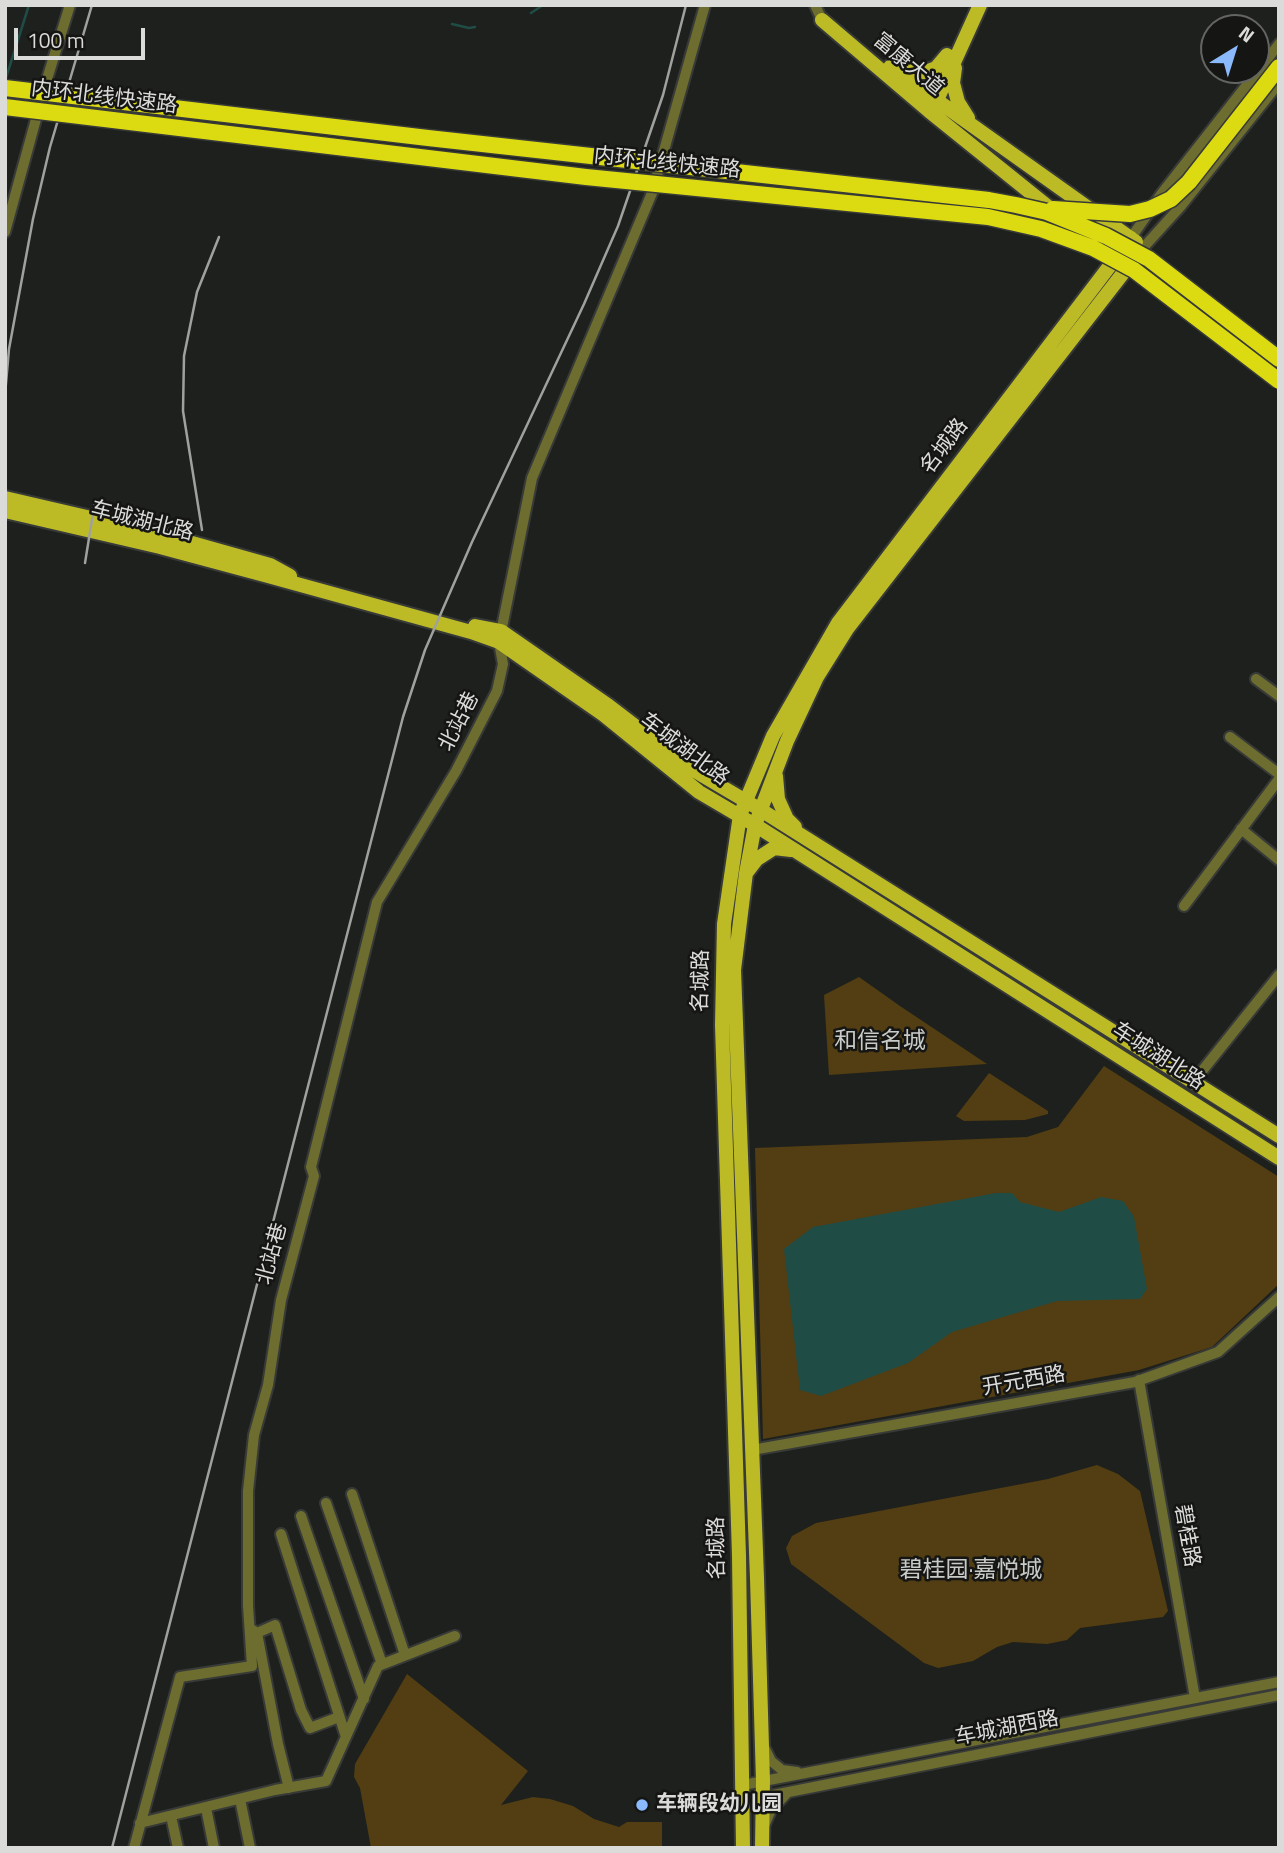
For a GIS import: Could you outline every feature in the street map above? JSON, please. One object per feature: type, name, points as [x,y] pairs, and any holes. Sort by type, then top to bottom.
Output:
[{"type":"highway","points":[[1016,205],[1130,214],[1150,209],[1171,199],[1189,182],[1279,67]]},
{"type":"highway","name":"内环北线快速路","points":[[5,88],[1016,205],[1047,212],[1106,236],[1149,259],[1279,359]]},
{"type":"highway","name":"内环北线快速路","points":[[5,107],[586,177],[988,217],[1041,229],[1093,248],[1134,270],[1279,381]]},
{"type":"main road","points":[[970,5],[952,56],[953,83],[958,102],[972,125]]},
{"type":"main road","points":[[929,102],[980,5]]},
{"type":"main road","name":"富康大道","points":[[822,20],[895,71],[1126,270],[1279,387]]},
{"type":"main road","name":"富康大道","points":[[822,20],[929,102],[972,125],[1131,238],[1279,352]]},
{"type":"main road","points":[[895,71],[925,72],[936,68],[952,56]]},
{"type":"main road","name":"名城路","points":[[743,1848],[738,1531],[722,1025],[724,924],[740,815],[773,736],[838,623],[1131,238]]},
{"type":"main road","name":"名城路","points":[[762,1848],[762,1742],[734,970],[755,825],[817,677],[847,629],[1143,248]]},
{"type":"main road","points":[[1183,313],[1178,302],[1179,296],[1190,288],[1200,292]]},
{"type":"main road","name":"车城湖北路","points":[[5,498],[160,534],[270,565],[295,579],[472,626],[500,636],[609,706],[690,768],[803,836],[1279,1136]]},
{"type":"main road","name":"车城湖北路","points":[[5,511],[160,547],[471,632],[500,636],[699,792],[740,815],[1279,1158]]},
{"type":"main road","points":[[604,715],[607,724],[721,815],[732,826],[736,840]]},
{"type":"main road","points":[[721,786],[736,786],[750,781],[759,768]]},
{"type":"main road","points":[[776,770],[778,799],[787,820],[803,836]]},
{"type":"main road","points":[[746,873],[757,859],[775,848],[796,851]]},
{"type":"street","points":[[5,232],[70,5]]},
{"type":"street","name":"北站巷","points":[[134,1848],[180,1677],[252,1666],[247,1490],[254,1435],[268,1385],[281,1300],[314,1176],[311,1167],[377,902],[456,771],[497,691],[503,664],[500,636],[532,478],[652,193],[705,5]]},
{"type":"street","points":[[815,5],[822,20]]},
{"type":"street","points":[[1131,238],[1162,193],[1279,44]]},
{"type":"street","points":[[1143,248],[1181,206],[1279,83]]},
{"type":"street","points":[[1256,679],[1279,696]]},
{"type":"street","points":[[1184,906],[1279,777],[1230,737]]},
{"type":"street","points":[[1241,829],[1279,860]]},
{"type":"street","points":[[1194,1081],[1279,975]]},
{"type":"street","name":"开元西路","points":[[752,1450],[1139,1380],[1218,1352],[1279,1297]]},
{"type":"street","name":"碧桂路","points":[[1139,1380],[1195,1698]]},
{"type":"street","points":[[352,1494],[405,1656]]},
{"type":"street","points":[[326,1503],[382,1664]]},
{"type":"street","points":[[301,1516],[363,1699]]},
{"type":"street","points":[[281,1534],[346,1737]]},
{"type":"street","points":[[289,1788],[253,1631],[275,1625],[301,1710],[310,1728],[340,1717]]},
{"type":"street","points":[[140,1823],[326,1781],[378,1666],[455,1636]]},
{"type":"street","name":"车城湖西路","points":[[743,1785],[1279,1682]]},
{"type":"street","name":"车城湖西路","points":[[743,1801],[1279,1695]]},
{"type":"street","points":[[762,1742],[771,1761],[782,1770],[803,1774]]},
{"type":"street","points":[[763,1829],[771,1810],[789,1792]]},
{"type":"street","points":[[240,1799],[250,1848]]},
{"type":"street","points":[[206,1808],[214,1848]]},
{"type":"street","points":[[172,1816],[178,1848]]},
{"type":"shaded area","points":[[859,977],[987,1064],[829,1075],[824,995]]},
{"type":"shaded area","points":[[1104,1066],[1279,1177],[1279,1284],[1212,1347],[1139,1370],[763,1439],[755,1148],[1027,1137],[1058,1127]]},
{"type":"shaded area","points":[[989,1073],[1048,1111],[1048,1114],[1025,1120],[964,1121],[956,1116]]},
{"type":"shaded area","points":[[1097,1465],[1118,1474],[1140,1491],[1168,1611],[1163,1617],[1080,1628],[1067,1640],[1047,1644],[1013,1642],[997,1647],[973,1661],[938,1668],[924,1663],[791,1564],[786,1548],[792,1536],[816,1523],[1048,1479]]},
{"type":"shaded area","points":[[407,1674],[528,1771],[501,1805],[533,1797],[573,1806],[594,1819],[619,1827],[627,1822],[662,1822],[662,1848],[371,1848],[360,1788],[354,1777],[355,1764]]},
{"type":"water","points":[[996,1193],[1012,1193],[1020,1202],[1059,1212],[1101,1197],[1123,1201],[1134,1217],[1147,1289],[1140,1299],[1057,1301],[952,1332],[908,1363],[821,1396],[800,1390],[784,1249],[813,1227]]},
{"type":"waterway","points":[[5,81],[29,5]]},
{"type":"waterway","points":[[531,13],[543,5]]},
{"type":"waterway","points":[[452,24],[475,27]]},
{"type":"railway","points":[[5,395],[9,349],[33,219],[50,147],[92,5]]},
{"type":"railway","points":[[112,1848],[403,717],[425,650],[472,542],[618,226],[663,95],[686,5]]},
{"type":"railway","points":[[202,530],[183,411],[184,356],[197,292],[219,237]]},
{"type":"railway","points":[[85,563],[95,501]]},
{"type":"place","name":"车辆段幼儿园","points":[[642,1805]]},
{"type":"district","name":"和信名城","points":[[880,1042]]},
{"type":"district","name":"碧桂园·嘉悦城","points":[[971,1571]]}]
